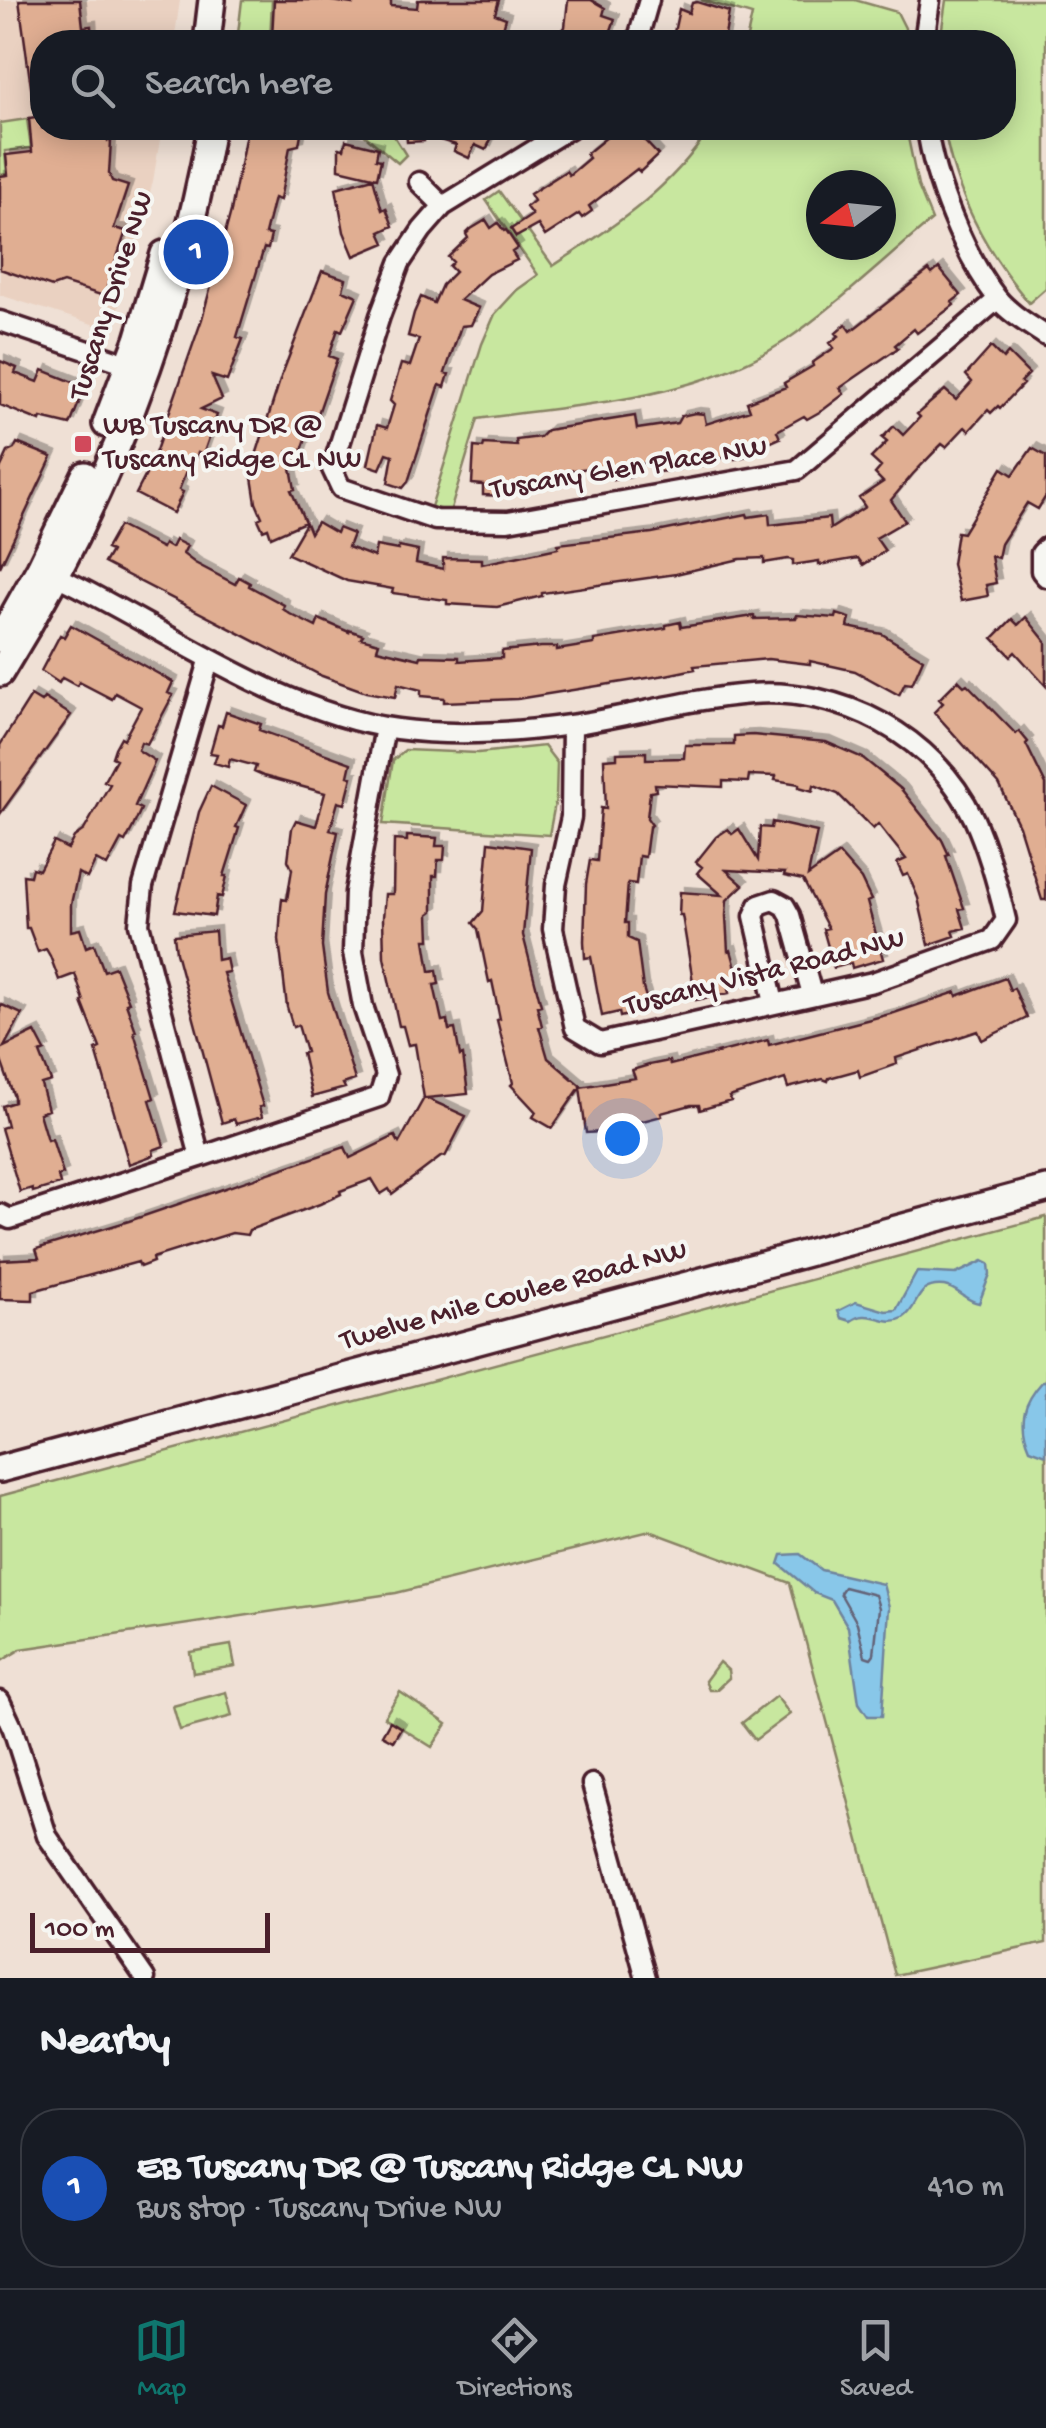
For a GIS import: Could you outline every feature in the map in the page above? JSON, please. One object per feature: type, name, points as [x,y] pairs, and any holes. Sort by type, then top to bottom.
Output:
[{"type":"street","points":[[208,30],[212,0]]},
{"type":"street","points":[[225,30],[229,0]]},
{"type":"street","points":[[640,30],[649,0]]},
{"type":"street","points":[[926,30],[930,0]]},
{"type":"street","name":"Tuscany Drive NW","points":[[138,368],[191,140]]},
{"type":"street","name":"Tuscany Drive NW","points":[[0,674],[138,368],[184,246],[207,140]]},
{"type":"street","name":"Tuscany Glen Place NW","points":[[550,140],[442,206],[400,263],[332,468],[340,488],[435,520],[508,521],[797,470],[998,299]]},
{"type":"street","points":[[929,140],[931,156],[965,244],[998,299],[1046,336]]},
{"type":"street","points":[[419,182],[442,206]]},
{"type":"street","points":[[0,321],[138,368]]},
{"type":"street","points":[[1046,548],[1041,553],[1041,571],[1046,577]]},
{"type":"street","name":"Tuscany Drive NW","points":[[0,640],[49,572]]},
{"type":"street","name":"Tuscany Vista Road NW","points":[[49,572],[210,661],[323,710],[385,727],[440,734],[479,733],[572,725],[732,696],[792,695],[828,701],[893,728],[922,750],[950,780],[973,817],[1006,920],[992,940],[873,982],[600,1043],[576,1028],[553,929],[556,885],[572,818],[572,725]]},
{"type":"street","points":[[200,1157],[140,924],[143,886],[210,661]]},
{"type":"street","points":[[0,1214],[10,1219],[379,1097],[386,1075],[363,1006],[353,952],[355,892],[385,727]]},
{"type":"street","points":[[774,1002],[754,916],[759,905],[774,900],[790,915],[812,994]]},
{"type":"street","name":"Twelve Mile Coulee Road NW","points":[[0,1469],[1046,1190]]},
{"type":"street","points":[[0,1701],[13,1728],[47,1836],[145,1978]]},
{"type":"street","points":[[592,1784],[646,1978]]},
{"type":"shaded area","points":[[0,0],[180,0],[176,30],[30,30],[30,140],[160,140],[153,181],[115,320],[105,328],[0,295]]},
{"type":"green space","points":[[242,0],[272,0],[271,30],[238,30]]},
{"type":"green space","points":[[701,0],[855,0],[897,12],[905,30],[749,30],[752,15]]},
{"type":"green space","points":[[946,0],[1046,0],[1046,288],[1029,303],[974,221],[946,140],[1016,140],[1016,30],[942,30]]},
{"type":"green space","points":[[27,119],[31,148],[5,151],[7,174],[0,175],[0,123]]},
{"type":"green space","points":[[370,140],[397,140],[406,155],[398,163]]},
{"type":"green space","points":[[702,140],[908,140],[918,186],[932,220],[896,251],[896,170],[806,170],[806,260],[885,260],[785,341],[714,376],[636,396],[478,419],[450,512],[431,507],[495,314],[538,275],[486,200],[499,191],[553,266],[659,189]]},
{"type":"green space","points":[[544,746],[557,763],[549,835],[383,824],[393,760],[405,750],[478,753]]},
{"type":"green space","points":[[1046,1217],[1046,1943],[895,1975],[790,1583],[650,1531],[396,1593],[21,1649],[0,1662],[0,1496]]},
{"type":"green space","points":[[231,1645],[235,1666],[193,1673],[190,1652]]},
{"type":"green space","points":[[719,1662],[728,1670],[729,1678],[716,1690],[709,1690],[705,1681]]},
{"type":"green space","points":[[226,1692],[232,1716],[180,1730],[173,1706]]},
{"type":"green space","points":[[400,1692],[447,1724],[432,1747],[384,1717]]},
{"type":"green space","points":[[776,1696],[790,1714],[755,1740],[742,1723]]},
{"type":"water","points":[[983,1261],[989,1264],[990,1274],[979,1303],[949,1287],[934,1286],[922,1292],[908,1314],[896,1320],[864,1316],[851,1321],[841,1318],[838,1311],[856,1302],[896,1310],[917,1272],[956,1274]]},
{"type":"water","points":[[1043,1381],[1046,1455],[1030,1449],[1024,1430],[1027,1405]]},
{"type":"water","points":[[800,1554],[821,1570],[883,1584],[889,1607],[882,1716],[868,1716],[859,1703],[848,1627],[832,1600],[814,1593],[779,1564],[782,1555]]},
{"type":"building","points":[[19,0],[80,0],[83,27],[91,26],[91,30],[30,30],[30,80]]},
{"type":"building","points":[[274,0],[353,4],[354,0],[391,0],[391,6],[417,8],[418,0],[499,0],[495,14],[506,18],[502,30],[272,30]]},
{"type":"building","points":[[568,0],[591,0],[605,8],[603,15],[615,19],[611,30],[562,30]]},
{"type":"building","points":[[692,3],[729,12],[726,30],[675,30],[679,9],[689,13]]},
{"type":"building","points":[[31,140],[111,141],[109,174],[112,181],[128,186],[114,228],[126,231],[104,296],[63,283],[52,287],[0,269],[0,176],[8,175],[6,155],[32,152]]},
{"type":"building","points":[[245,140],[300,140],[299,145],[290,147],[280,200],[274,198],[265,234],[271,235],[268,249],[264,248],[237,337],[243,339],[227,381],[212,376],[222,399],[201,409],[217,415],[203,455],[198,453],[195,461],[191,459],[173,513],[136,494],[151,465],[202,319],[231,211]]},
{"type":"building","points":[[346,140],[378,148],[376,159],[381,160],[377,178],[339,169],[339,148],[344,149]]},
{"type":"building","points":[[440,140],[491,140],[486,150],[475,145],[469,158],[454,151],[456,145]]},
{"type":"building","points":[[603,140],[644,140],[658,155],[589,206],[592,211],[582,218],[579,214],[545,236],[538,225],[516,237],[511,229],[532,215],[526,207],[534,201],[530,194],[566,171],[569,175],[589,158],[586,154]]},
{"type":"building","points":[[373,178],[382,210],[386,208],[393,226],[380,232],[385,243],[354,256],[344,232],[336,188]]},
{"type":"building","points":[[486,220],[491,228],[498,223],[506,230],[518,248],[512,252],[517,260],[488,274],[460,300],[479,308],[471,325],[461,326],[445,373],[449,374],[445,387],[440,385],[438,390],[408,482],[403,488],[388,483],[393,455],[387,453],[380,469],[368,465],[377,425],[387,428],[401,364],[410,366],[419,339],[408,336],[414,313],[421,297],[434,303],[442,285],[455,272],[448,257],[468,238],[466,234],[471,229]]},
{"type":"building","points":[[939,268],[961,295],[952,302],[954,305],[917,333],[914,329],[895,345],[898,348],[840,388],[844,394],[823,410],[777,431],[780,438],[753,450],[754,454],[735,459],[733,454],[704,465],[658,472],[656,461],[629,466],[631,477],[613,480],[612,472],[590,476],[589,468],[561,472],[562,484],[545,486],[544,480],[503,485],[503,496],[483,495],[483,485],[472,484],[474,447],[483,448],[484,444],[517,446],[516,440],[540,437],[547,430],[635,416],[637,429],[677,423],[681,416],[695,413],[704,414],[706,424],[750,410],[747,402],[786,387],[784,383],[834,348],[830,343],[846,324],[851,331],[929,270],[932,274]]},
{"type":"building","points":[[322,271],[346,279],[343,290],[357,296],[342,331],[338,329],[329,356],[337,359],[310,437],[307,436],[300,456],[288,452],[295,489],[291,490],[305,522],[271,537],[258,519],[262,517],[251,471],[281,377]]},
{"type":"building","points":[[991,347],[1003,359],[1008,353],[1029,374],[1000,408],[991,413],[988,410],[969,431],[965,427],[946,447],[942,444],[913,474],[891,500],[905,521],[876,538],[885,551],[863,565],[858,558],[819,565],[819,561],[793,565],[793,560],[788,559],[764,563],[764,558],[740,559],[676,574],[542,593],[497,607],[447,604],[447,600],[392,593],[393,589],[347,581],[288,554],[306,523],[310,533],[317,522],[336,533],[338,528],[353,534],[348,547],[374,557],[376,546],[398,550],[399,547],[418,551],[416,563],[443,569],[443,558],[482,559],[482,564],[558,548],[558,544],[652,533],[747,514],[769,514],[770,525],[829,518],[830,529],[865,507],[859,498],[883,482],[875,474],[881,467],[871,458],[887,442],[882,438],[894,426],[903,435],[920,417],[917,414],[945,390],[956,400],[972,382],[966,375]]},
{"type":"building","points":[[0,361],[17,368],[15,373],[38,382],[43,370],[78,384],[74,393],[82,395],[70,425],[41,418],[40,421],[0,405]]},
{"type":"building","points":[[17,443],[52,457],[0,567],[0,469]]},
{"type":"building","points":[[1032,448],[1046,456],[1046,496],[1038,509],[1027,503],[1001,544],[998,558],[991,556],[996,583],[986,585],[988,596],[961,601],[952,564],[957,532],[963,533],[1002,468],[1013,475]]},
{"type":"building","points":[[119,526],[162,548],[164,544],[171,548],[175,540],[187,546],[183,554],[195,563],[235,584],[239,577],[284,605],[283,609],[290,614],[316,627],[319,619],[379,643],[377,649],[420,659],[502,658],[502,651],[541,647],[557,650],[594,644],[594,640],[666,628],[680,622],[681,627],[754,616],[836,618],[837,614],[850,618],[848,627],[882,634],[923,659],[912,684],[905,683],[899,695],[855,671],[810,661],[768,659],[694,666],[695,669],[666,675],[517,699],[444,702],[444,698],[421,696],[421,690],[398,684],[395,697],[366,692],[322,676],[104,563],[111,551],[106,549]]},
{"type":"building","points":[[1026,617],[1046,642],[1046,686],[1015,652],[1011,656],[993,638],[1012,619],[1018,625]]},
{"type":"building","points":[[71,625],[173,682],[168,693],[173,695],[147,744],[141,742],[138,750],[155,761],[135,806],[141,809],[133,827],[107,866],[96,860],[87,878],[78,873],[71,904],[71,931],[80,929],[86,947],[94,944],[104,971],[115,967],[129,1002],[126,1003],[154,1098],[150,1100],[164,1146],[153,1150],[154,1155],[129,1164],[96,1050],[100,1048],[75,974],[59,980],[46,949],[38,952],[26,928],[23,875],[30,876],[32,868],[39,870],[54,842],[68,849],[74,837],[84,830],[110,784],[104,781],[116,759],[112,757],[115,748],[141,707],[115,693],[112,699],[79,682],[77,686],[62,678],[59,683],[41,671],[60,635],[64,637]]},
{"type":"building","points":[[958,680],[964,686],[967,684],[1016,734],[1019,731],[1028,742],[1046,785],[1046,900],[1042,900],[1019,826],[999,784],[934,712],[943,703],[939,699]]},
{"type":"building","points":[[31,696],[41,702],[44,698],[71,715],[0,814],[0,745]]},
{"type":"building","points":[[226,712],[261,724],[259,730],[351,763],[348,776],[352,777],[345,804],[338,802],[330,830],[338,832],[325,895],[322,947],[328,992],[355,1080],[343,1084],[345,1088],[312,1097],[302,1053],[306,1052],[298,1025],[293,1027],[287,1007],[279,940],[282,899],[287,900],[292,869],[288,860],[292,828],[296,820],[316,826],[325,793],[263,776],[254,772],[256,766],[230,759],[228,767],[214,763],[217,754],[210,753]]},
{"type":"building","points":[[734,736],[826,742],[863,758],[901,789],[942,840],[949,855],[946,856],[964,908],[959,909],[965,928],[929,945],[918,898],[908,874],[903,876],[897,863],[906,859],[878,824],[873,829],[838,794],[814,785],[813,791],[799,787],[775,780],[776,776],[749,775],[748,782],[723,781],[723,787],[655,784],[656,791],[650,792],[647,818],[652,825],[645,857],[639,856],[636,884],[628,883],[625,923],[628,938],[637,942],[650,1010],[620,1017],[619,1012],[602,1016],[591,957],[585,958],[584,941],[590,860],[597,861],[601,808],[606,809],[604,759],[617,758],[617,753],[646,752],[646,759],[684,758],[685,745],[734,745]]},
{"type":"building","points":[[211,786],[246,805],[236,827],[239,828],[224,876],[222,897],[217,896],[214,916],[175,911],[199,812]]},
{"type":"building","points":[[772,822],[817,832],[808,876],[839,854],[861,879],[871,900],[867,902],[883,959],[852,968],[851,963],[834,968],[823,929],[828,928],[803,880],[784,876],[785,873],[726,870],[743,885],[727,900],[726,916],[728,951],[731,950],[741,986],[728,989],[729,993],[696,1000],[679,915],[680,892],[722,895],[697,873],[702,867],[696,862],[716,837],[728,829],[732,834],[739,829],[758,860],[760,827],[771,828]]},
{"type":"building","points":[[407,836],[437,838],[436,846],[445,846],[444,860],[438,860],[437,876],[433,876],[430,940],[425,940],[430,971],[437,970],[439,984],[434,985],[442,1021],[447,1020],[449,1030],[455,1029],[460,1056],[463,1055],[468,1094],[426,1098],[466,1116],[445,1157],[392,1194],[389,1189],[381,1194],[372,1179],[340,1191],[341,1194],[320,1204],[249,1230],[247,1235],[232,1233],[152,1258],[153,1262],[140,1267],[138,1262],[33,1291],[33,1300],[0,1299],[0,1260],[39,1258],[36,1249],[345,1147],[350,1158],[395,1136],[399,1143],[424,1098],[415,1044],[408,1045],[403,1026],[399,1026],[384,957],[385,894],[393,894],[394,840],[407,841]]},
{"type":"building","points":[[489,842],[531,848],[523,935],[541,1005],[537,1006],[542,1026],[539,1027],[548,1058],[581,1086],[552,1128],[533,1117],[536,1112],[511,1085],[492,981],[489,982],[478,929],[473,923],[483,911]]},
{"type":"building","points":[[215,931],[217,960],[226,958],[229,972],[223,973],[263,1106],[259,1107],[262,1117],[236,1124],[234,1119],[222,1123],[174,935]]},
{"type":"building","points":[[1005,978],[1010,990],[1014,988],[1027,1018],[982,1040],[978,1031],[896,1058],[897,1064],[860,1077],[858,1070],[828,1081],[788,1088],[785,1079],[700,1110],[699,1105],[691,1105],[661,1113],[662,1116],[635,1123],[636,1130],[586,1133],[580,1087],[635,1078],[632,1070],[649,1065],[669,1061],[670,1065],[768,1040],[769,1045],[894,1013]]},
{"type":"building","points":[[0,1004],[22,1014],[4,1047],[35,1032],[45,1051],[40,1053],[51,1081],[41,1084],[48,1110],[39,1113],[63,1174],[58,1176],[60,1184],[33,1192],[32,1188],[20,1192],[1,1128],[7,1126],[2,1106],[14,1102],[14,1097],[0,1058]]},
{"type":"building","points":[[390,1721],[401,1728],[393,1741],[382,1735]]},
{"type":"place","name":"EB Tuscany DR @ Tuscany Ridge CL NW","points":[[196,252]]},
{"type":"place","name":"WB Tuscany DR @ Tuscany Ridge CL NW","points":[[83,444]]}]
